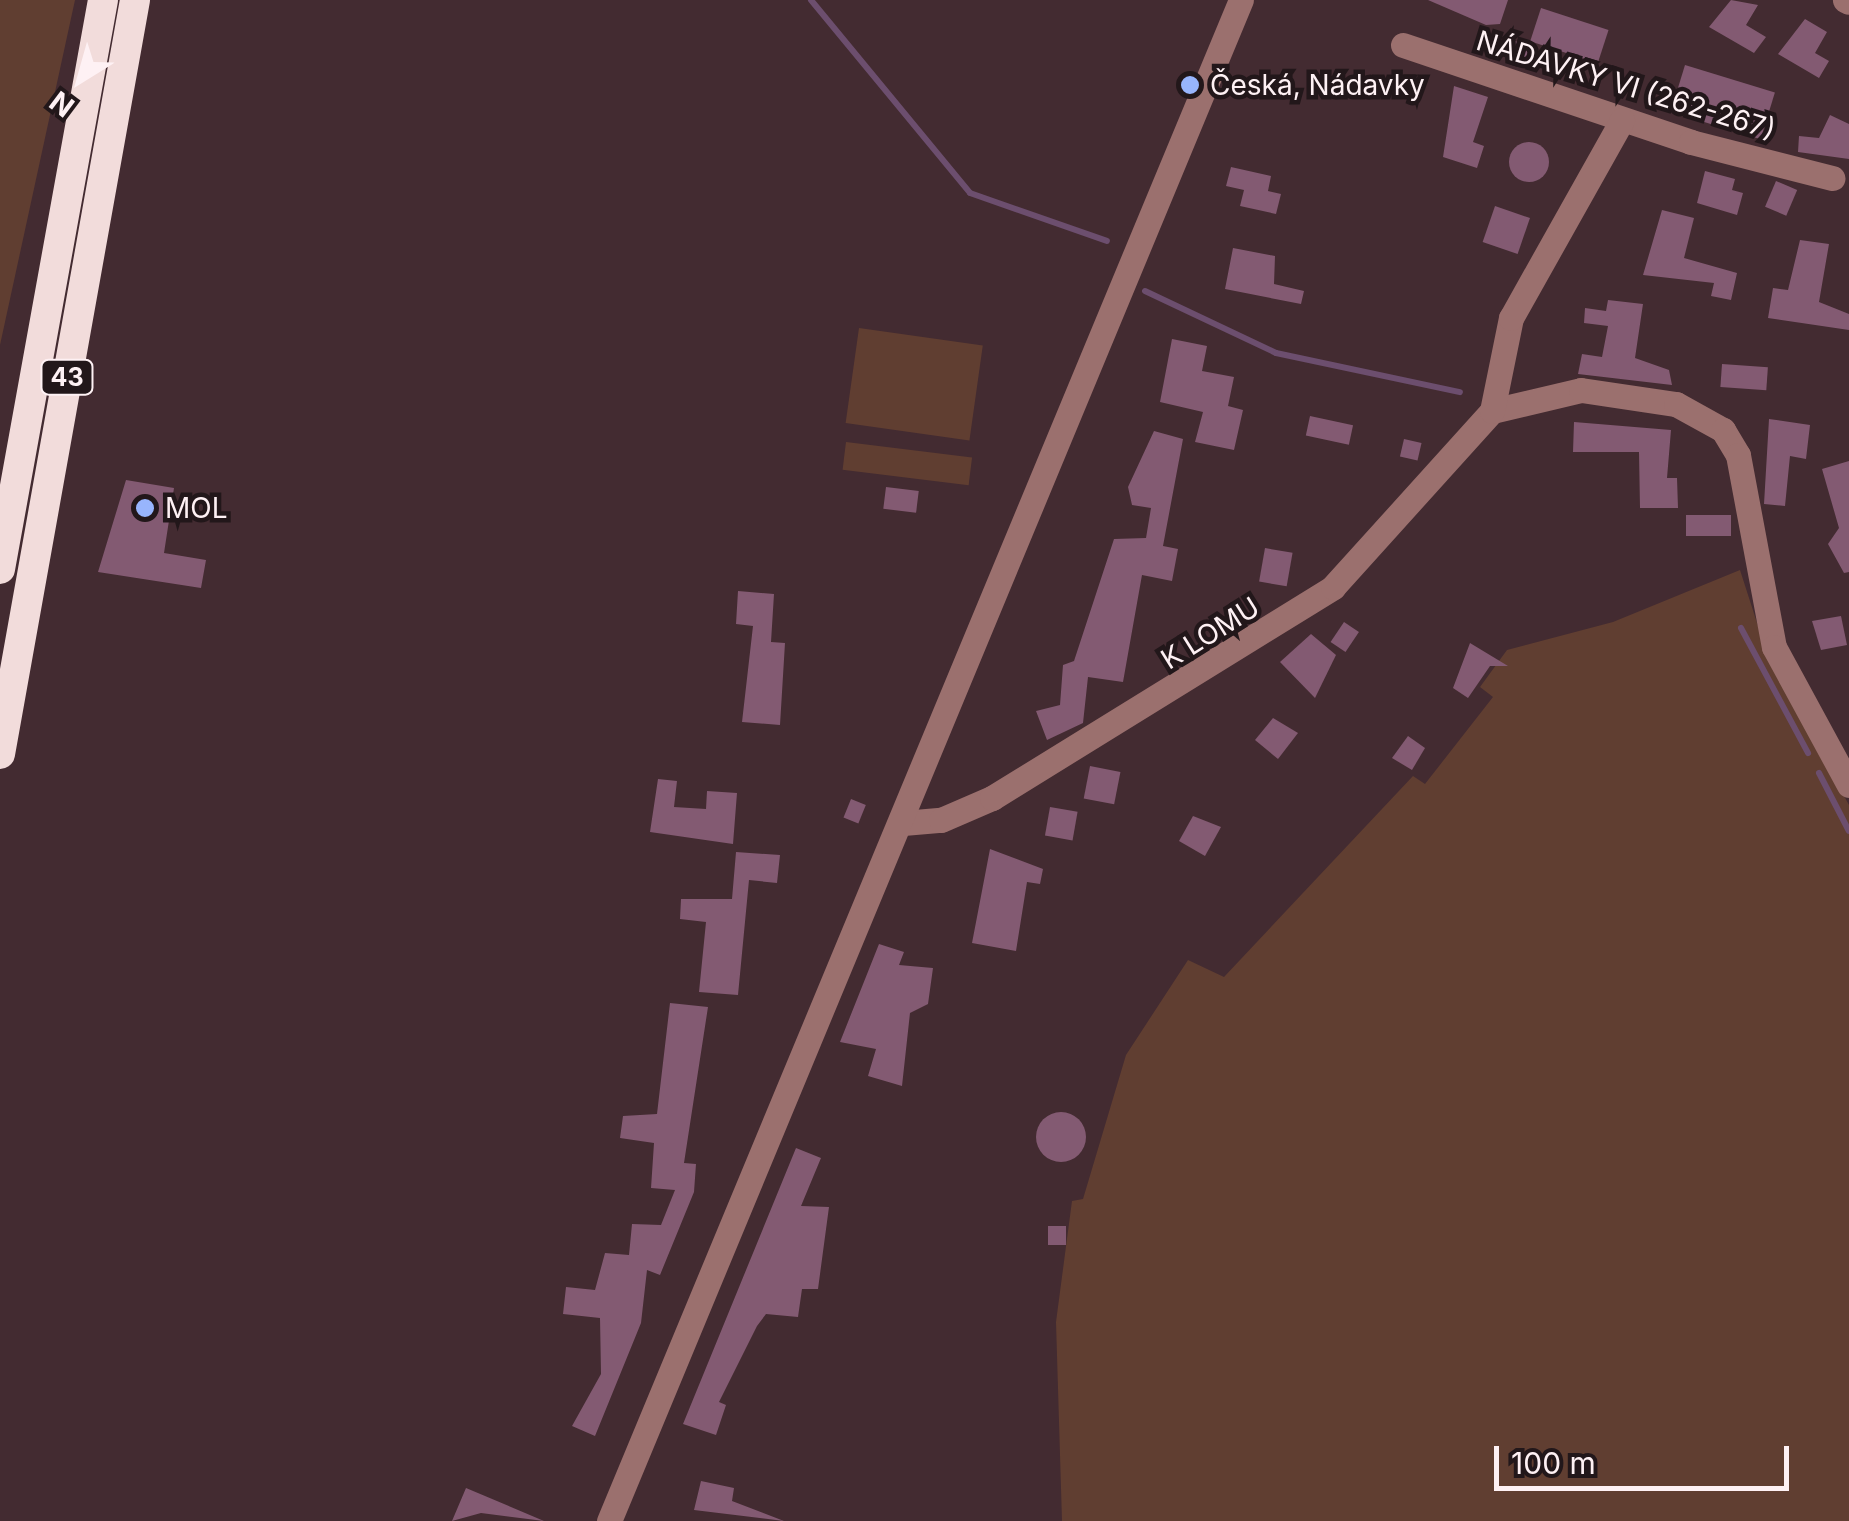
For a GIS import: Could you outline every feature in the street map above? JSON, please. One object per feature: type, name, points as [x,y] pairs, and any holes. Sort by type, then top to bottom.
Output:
[{"type":"highway","name":"43","points":[[0,569],[103,0]]},
{"type":"highway","name":"43","points":[[0,754],[135,0]]},
{"type":"street","points":[[609,1521],[903,822],[1241,0]]},
{"type":"street","name":"NÁDAVKY VI (262-267)","points":[[1403,45],[1622,120],[1832,178]]},
{"type":"street","name":"K LOMU","points":[[903,822],[940,820],[992,798],[1300,612],[1440,478],[1492,411],[1511,318],[1622,120]]},
{"type":"street","points":[[1492,411],[1581,390],[1676,404],[1723,430],[1738,455],[1774,648],[1849,785]]},
{"type":"shaded area","points":[[0,0],[75,0],[0,345]]},
{"type":"shaded area","points":[[859,328],[983,345],[969,440],[846,423]]},
{"type":"shaded area","points":[[846,442],[972,457],[969,485],[843,470]]},
{"type":"shaded area","points":[[1740,570],[1768,657],[1849,805],[1849,1521],[1062,1521],[1056,1322],[1072,1201],[1083,1199],[1126,1055],[1188,960],[1224,977],[1413,776],[1425,784],[1493,697],[1480,687],[1507,650],[1613,622]]},
{"type":"building","points":[[1428,0],[1508,0],[1500,24],[1486,25]]},
{"type":"building","points":[[1731,0],[1758,5],[1746,25],[1766,37],[1754,53],[1709,27]]},
{"type":"building","points":[[1541,8],[1609,30],[1598,63],[1530,41]]},
{"type":"building","points":[[1805,19],[1827,32],[1815,53],[1829,61],[1819,78],[1778,54]]},
{"type":"building","points":[[1512,40],[1530,46],[1524,65],[1506,59]]},
{"type":"building","points":[[1685,65],[1775,92],[1761,139],[1671,112]]},
{"type":"building","points":[[1454,86],[1488,97],[1473,142],[1484,146],[1477,168],[1443,157]]},
{"type":"building","points":[[1830,115],[1849,124],[1849,159],[1798,152],[1799,136],[1819,138]]},
{"type":"building","points":[[1529,142],[1543,148],[1549,162],[1543,176],[1529,182],[1515,176],[1509,162],[1515,148]]},
{"type":"building","points":[[1231,167],[1271,176],[1268,191],[1281,194],[1276,214],[1240,206],[1244,190],[1226,186]]},
{"type":"building","points":[[1705,171],[1735,179],[1732,190],[1743,193],[1737,215],[1697,203]]},
{"type":"building","points":[[1776,181],[1797,190],[1786,216],[1765,207]]},
{"type":"building","points":[[1495,206],[1530,218],[1518,254],[1483,242]]},
{"type":"building","points":[[1662,210],[1694,218],[1684,258],[1737,273],[1731,300],[1711,296],[1714,283],[1643,275]]},
{"type":"building","points":[[1800,240],[1829,244],[1819,302],[1849,314],[1849,330],[1768,318],[1773,288],[1788,290]]},
{"type":"building","points":[[1233,248],[1275,256],[1274,284],[1304,291],[1301,304],[1225,289]]},
{"type":"building","points":[[1608,300],[1643,304],[1635,358],[1669,370],[1672,385],[1578,374],[1582,354],[1602,357],[1608,326],[1584,323],[1585,308],[1606,311]]},
{"type":"building","points":[[1172,339],[1207,346],[1202,371],[1234,377],[1228,406],[1243,410],[1234,450],[1195,442],[1203,412],[1160,402]]},
{"type":"building","points":[[1722,364],[1768,367],[1766,390],[1720,387]]},
{"type":"building","points":[[1310,416],[1353,425],[1349,445],[1306,436]]},
{"type":"building","points":[[1769,419],[1810,425],[1806,459],[1790,456],[1785,506],[1764,504]]},
{"type":"building","points":[[1574,422],[1671,430],[1667,478],[1677,478],[1678,508],[1640,508],[1639,452],[1573,452]]},
{"type":"building","points":[[1154,431],[1183,439],[1163,546],[1178,549],[1172,581],[1142,575],[1123,682],[1088,677],[1083,723],[1047,740],[1036,711],[1060,705],[1063,665],[1074,661],[1114,539],[1146,538],[1151,508],[1132,505],[1128,487]]},
{"type":"building","points":[[1404,439],[1422,443],[1417,461],[1400,457]]},
{"type":"building","points":[[1849,461],[1849,572],[1844,573],[1828,544],[1839,528],[1822,469]]},
{"type":"building","points":[[126,480],[174,488],[164,553],[206,560],[201,588],[98,572]]},
{"type":"building","points":[[886,487],[919,491],[916,513],[883,509]]},
{"type":"building","points":[[1686,515],[1731,515],[1731,536],[1686,536]]},
{"type":"building","points":[[1265,548],[1293,553],[1287,586],[1259,581]]},
{"type":"building","points":[[738,591],[774,594],[771,642],[785,643],[780,725],[742,722],[753,626],[736,624]]},
{"type":"building","points":[[1841,616],[1847,645],[1821,650],[1812,621]]},
{"type":"building","points":[[1344,622],[1359,632],[1346,652],[1331,642]]},
{"type":"building","points":[[1311,634],[1336,655],[1315,698],[1280,662]]},
{"type":"building","points":[[1470,643],[1508,666],[1490,666],[1468,698],[1453,688]]},
{"type":"building","points":[[1273,718],[1298,733],[1278,759],[1255,740]]},
{"type":"building","points":[[1408,736],[1425,748],[1412,770],[1392,758]]},
{"type":"building","points":[[1090,766],[1120,772],[1114,804],[1084,798]]},
{"type":"building","points":[[658,779],[677,781],[674,807],[706,809],[707,791],[737,793],[733,844],[650,832]]},
{"type":"building","points":[[851,799],[866,805],[858,824],[844,818]]},
{"type":"building","points":[[1050,807],[1078,812],[1073,840],[1045,836]]},
{"type":"building","points":[[1193,816],[1221,827],[1205,856],[1179,841]]},
{"type":"building","points":[[990,849],[1043,869],[1040,884],[1027,882],[1016,951],[972,943]]},
{"type":"building","points":[[736,852],[780,855],[777,883],[749,880],[738,995],[699,992],[706,922],[680,919],[681,899],[732,899]]},
{"type":"building","points":[[879,944],[904,952],[899,965],[933,968],[928,1004],[910,1013],[902,1086],[868,1076],[876,1049],[840,1042]]},
{"type":"building","points":[[670,1003],[708,1007],[684,1163],[696,1164],[694,1192],[660,1275],[647,1270],[641,1323],[595,1436],[572,1426],[601,1374],[600,1318],[563,1314],[566,1287],[595,1290],[605,1253],[629,1255],[632,1224],[661,1225],[675,1190],[651,1188],[654,1143],[620,1138],[623,1116],[657,1114]]},
{"type":"building","points":[[1061,1112],[1079,1119],[1086,1137],[1079,1155],[1061,1162],[1043,1155],[1036,1137],[1043,1119]]},
{"type":"building","points":[[796,1148],[821,1158],[801,1206],[829,1207],[818,1289],[802,1289],[798,1317],[766,1314],[757,1326],[719,1402],[726,1405],[716,1435],[683,1424]]},
{"type":"building","points":[[1048,1226],[1066,1226],[1066,1245],[1048,1245]]},
{"type":"building","points":[[701,1481],[734,1488],[732,1501],[784,1521],[694,1510]]},
{"type":"building","points":[[466,1488],[544,1521],[481,1513],[452,1521]]},
{"type":"waterway","points":[[811,0],[970,193],[1107,241]]},
{"type":"waterway","points":[[1145,291],[1276,353],[1460,392]]},
{"type":"waterway","points":[[1741,628],[1808,753]]},
{"type":"waterway","points":[[1819,773],[1849,831]]},
{"type":"place","name":"Česká, Nádavky","points":[[1190,85]]},
{"type":"place","name":"MOL","points":[[145,508]]}]
